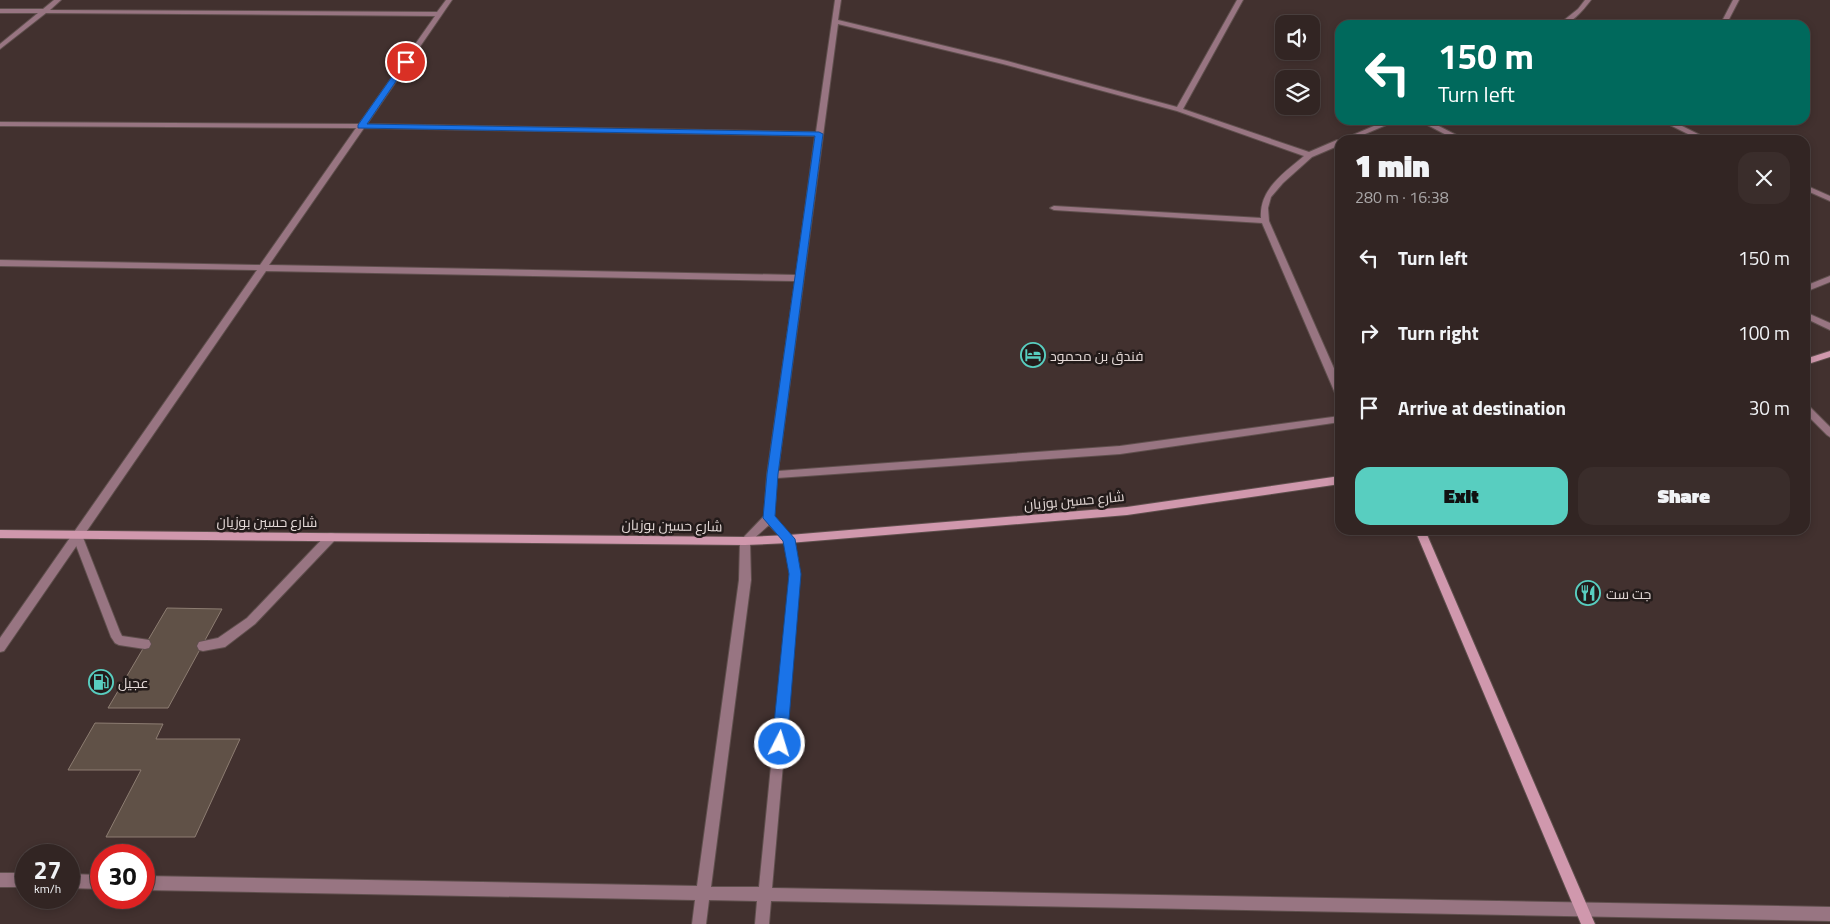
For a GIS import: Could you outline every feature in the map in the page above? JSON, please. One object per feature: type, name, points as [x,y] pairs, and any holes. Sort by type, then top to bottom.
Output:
[{"type":"main road","points":[[1810,360],[1830,354]]},
{"type":"main road","name":"شارع حسين بوزيان","points":[[0,534],[745,541],[1127,511],[1335,481]]},
{"type":"main road","points":[[1422,535],[1588,924]]},
{"type":"street","points":[[0,47],[58,0]]},
{"type":"street","points":[[0,647],[449,0]]},
{"type":"street","points":[[699,924],[745,580],[745,541],[769,518],[772,474],[838,0]]},
{"type":"street","points":[[1179,110],[1240,0]]},
{"type":"street","points":[[1567,20],[1580,10],[1588,0]]},
{"type":"street","points":[[1726,20],[1736,0]]},
{"type":"street","points":[[0,11],[439,14]]},
{"type":"street","points":[[835,21],[1005,62],[1179,110],[1309,155]]},
{"type":"street","points":[[0,124],[361,126],[819,134]]},
{"type":"street","points":[[1357,135],[1382,125]]},
{"type":"street","points":[[1432,125],[1452,135]]},
{"type":"street","points":[[1674,125],[1696,135]]},
{"type":"street","points":[[1335,144],[1309,155],[1280,181],[1267,197],[1264,208],[1265,221],[1335,382]]},
{"type":"street","points":[[1810,189],[1830,199]]},
{"type":"street","points":[[1054,208],[1265,221]]},
{"type":"street","points":[[0,263],[799,278]]},
{"type":"street","points":[[1810,287],[1830,279]]},
{"type":"street","points":[[1810,317],[1830,327]]},
{"type":"street","points":[[1810,412],[1830,433]]},
{"type":"street","points":[[772,474],[1120,450],[1335,420]]},
{"type":"street","points":[[762,924],[795,574],[789,539],[769,518]]},
{"type":"street","points":[[77,535],[115,634],[119,640],[145,644]]},
{"type":"street","points":[[203,646],[221,643],[251,621],[331,537]]},
{"type":"street","points":[[0,880],[15,880]]},
{"type":"street","points":[[155,883],[1830,914]]},
{"type":"building","points":[[167,608],[222,609],[168,708],[108,708]]},
{"type":"building","points":[[95,723],[163,724],[156,739],[240,739],[195,837],[106,837],[141,770],[68,770]]},
{"type":"place","name":"فندق بن محمود","points":[[1033,355]]},
{"type":"place","name":"جت ست","points":[[1588,593]]},
{"type":"place","name":"عجيل","points":[[101,682]]},
{"type":"route","points":[[406,62],[361,126],[819,134],[772,474],[769,518],[789,539],[795,574],[780,744]]}]
